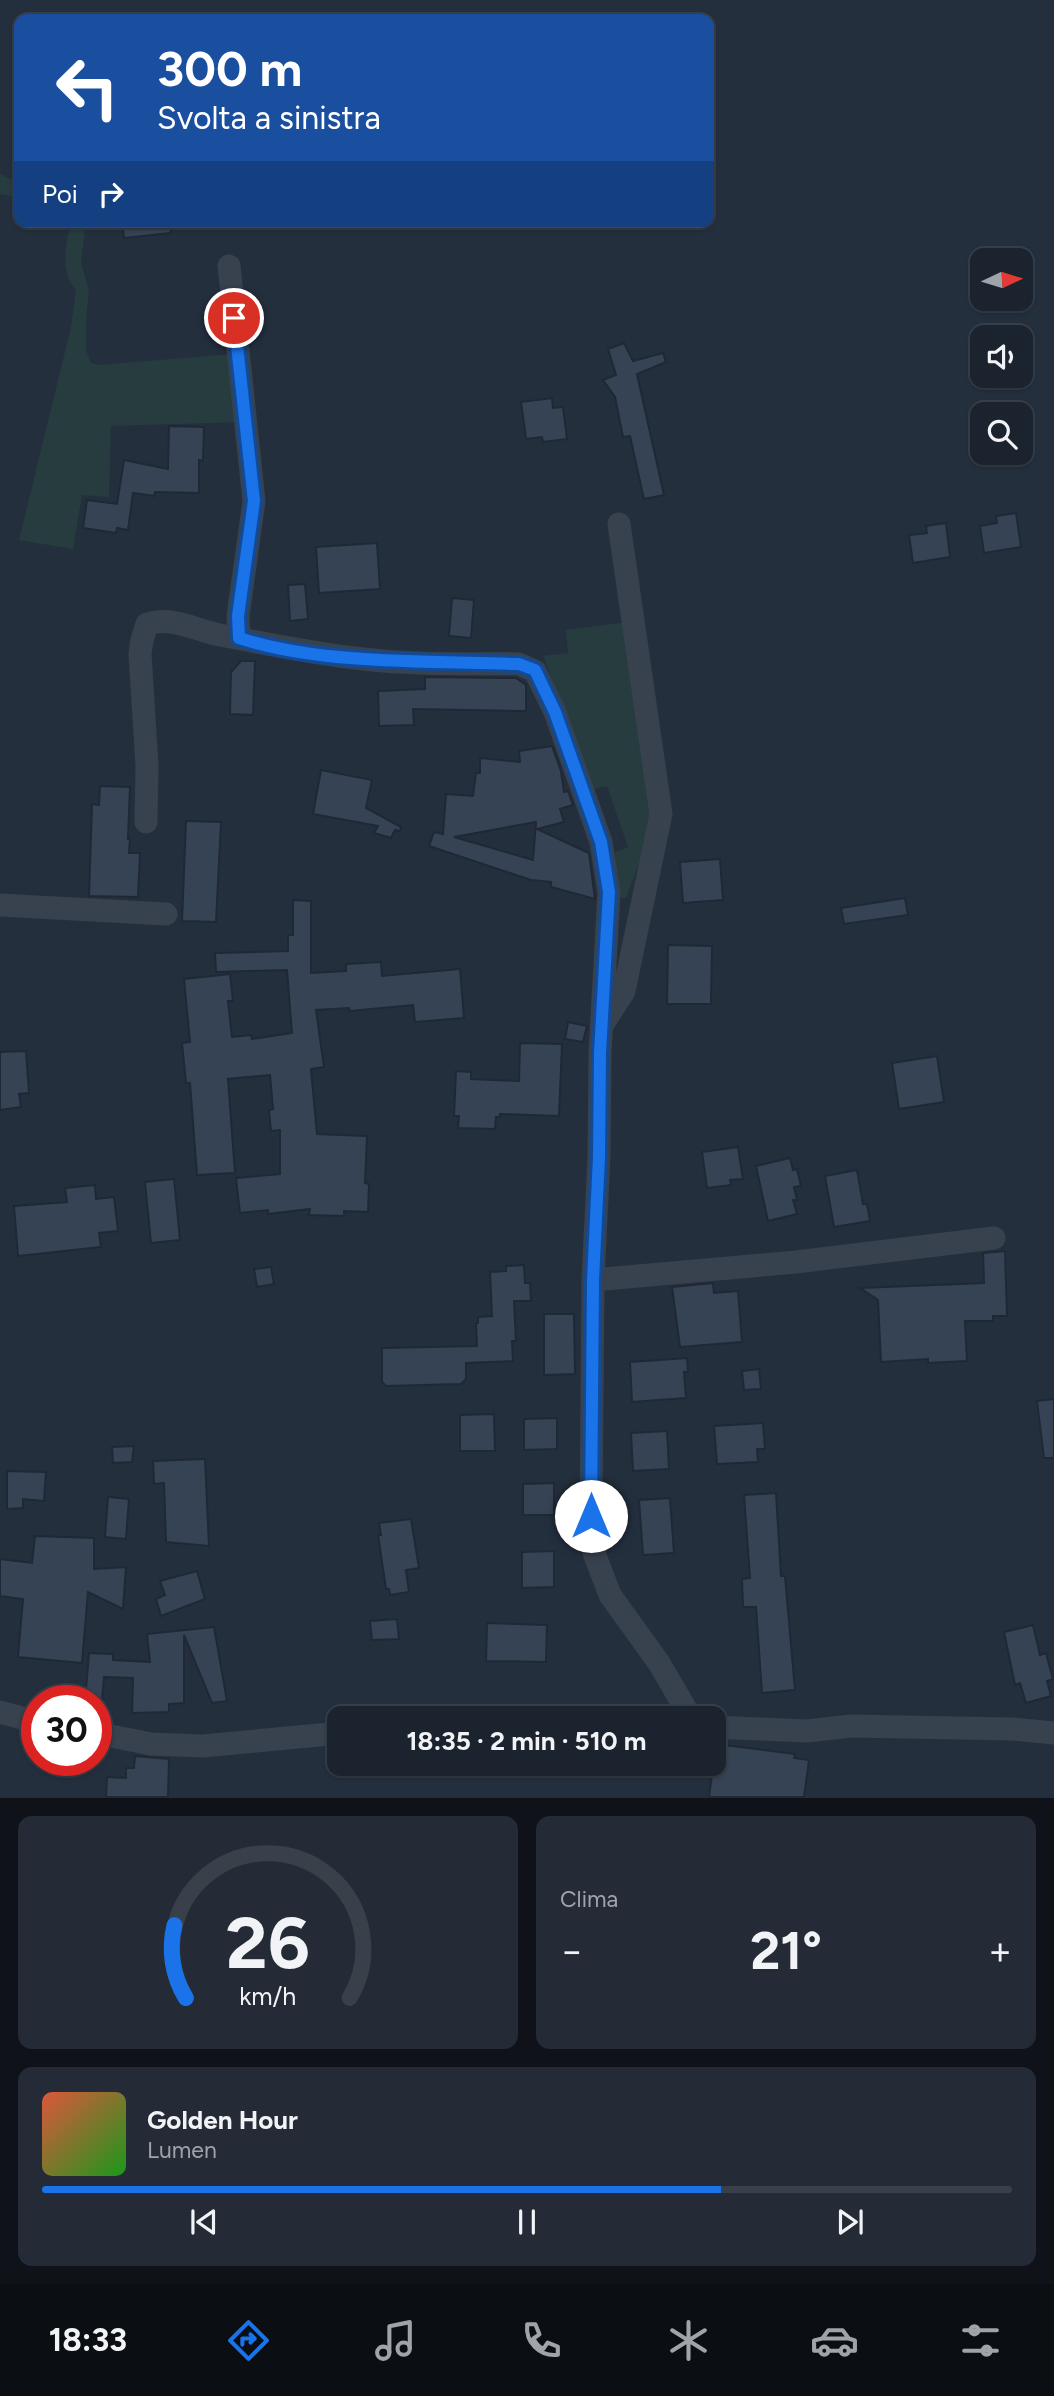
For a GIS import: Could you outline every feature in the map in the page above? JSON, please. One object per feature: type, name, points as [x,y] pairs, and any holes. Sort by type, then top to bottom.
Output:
[{"type":"street","points":[[229,266],[254,501],[238,616],[239,638]]},
{"type":"street","points":[[602,1027],[624,991],[661,814],[619,524]]},
{"type":"street","points":[[146,821],[147,766],[141,654],[147,624],[161,620],[176,622],[218,635],[258,643],[366,659],[519,664],[535,670],[555,712],[601,842],[609,892],[593,1280],[591,1503],[594,1553],[610,1595],[659,1662],[684,1706]]},
{"type":"street","points":[[0,905],[166,914]]},
{"type":"street","points":[[593,1280],[796,1262],[994,1238]]},
{"type":"street","points":[[0,1712],[21,1718]]},
{"type":"street","points":[[726,1728],[807,1731],[851,1726],[1054,1732]]},
{"type":"street","points":[[112,1736],[151,1744],[203,1746],[327,1734]]},
{"type":"green space","points":[[0,174],[14,181],[14,196],[0,194]]},
{"type":"green space","points":[[70,228],[85,228],[81,262],[89,291],[86,350],[91,363],[99,365],[232,354],[242,422],[111,426],[109,497],[82,495],[73,549],[19,540],[71,327],[76,290],[67,275]]},
{"type":"green space","points":[[627,622],[652,820],[649,838],[626,898],[617,898],[613,853],[628,847],[607,786],[594,789],[543,656],[568,653],[566,630]]},
{"type":"building","points":[[123,228],[171,228],[171,233],[124,238]]},
{"type":"building","points":[[624,343],[633,361],[663,353],[666,362],[637,374],[664,495],[644,499],[630,436],[623,437],[615,397],[603,380],[616,375],[608,349]]},
{"type":"building","points":[[552,398],[553,408],[563,407],[567,439],[543,442],[542,437],[526,439],[521,402]]},
{"type":"building","points":[[169,426],[204,427],[203,461],[199,460],[199,493],[155,492],[154,496],[133,493],[128,530],[117,528],[116,533],[83,528],[87,500],[117,504],[124,460],[168,469]]},
{"type":"building","points":[[1016,513],[1021,547],[984,553],[980,526],[997,523],[996,516]]},
{"type":"building","points":[[946,523],[950,557],[913,563],[909,535],[927,533],[926,526]]},
{"type":"building","points":[[377,543],[380,589],[319,593],[316,547]]},
{"type":"building","points":[[305,584],[308,619],[290,621],[288,585]]},
{"type":"building","points":[[452,598],[474,600],[471,638],[449,636]]},
{"type":"building","points":[[241,661],[255,661],[253,715],[230,714],[231,672]]},
{"type":"building","points":[[425,677],[516,678],[526,685],[526,711],[413,709],[414,725],[379,726],[378,691],[425,689]]},
{"type":"building","points":[[552,746],[561,771],[564,792],[568,791],[573,805],[560,809],[564,822],[537,829],[589,853],[595,899],[551,887],[551,882],[531,880],[429,846],[434,832],[443,834],[446,794],[473,796],[476,773],[480,773],[480,758],[520,762],[519,751]],"holes":[[[536,822],[533,860],[454,837]]]},
{"type":"building","points":[[321,770],[372,780],[366,808],[401,827],[400,831],[395,830],[391,838],[374,833],[378,826],[313,814]]},
{"type":"building","points":[[100,786],[130,787],[129,853],[140,853],[138,897],[89,896],[92,804],[99,805]]},
{"type":"building","points":[[186,821],[221,822],[216,922],[182,921]]},
{"type":"building","points":[[720,859],[723,900],[683,903],[680,862]]},
{"type":"building","points":[[905,898],[908,915],[844,924],[841,908]]},
{"type":"building","points":[[293,900],[311,901],[311,973],[346,971],[346,964],[381,962],[382,976],[460,969],[464,1018],[415,1022],[413,1005],[350,1011],[349,1008],[316,1010],[324,1067],[311,1069],[317,1134],[367,1136],[365,1183],[369,1184],[368,1212],[344,1211],[344,1216],[309,1215],[310,1209],[268,1214],[268,1210],[240,1213],[236,1178],[280,1174],[280,1130],[271,1131],[269,1110],[273,1109],[270,1075],[228,1079],[235,1173],[197,1175],[190,1083],[186,1083],[182,1043],[190,1042],[184,979],[230,974],[233,1001],[228,1001],[232,1037],[251,1035],[252,1039],[292,1033],[287,970],[216,972],[215,953],[288,951],[288,935],[293,935]]},
{"type":"building","points":[[668,945],[712,946],[711,1004],[667,1004]]},
{"type":"building","points":[[568,1022],[587,1026],[583,1042],[565,1039]]},
{"type":"building","points":[[520,1043],[562,1044],[559,1116],[500,1114],[500,1117],[496,1117],[495,1129],[458,1128],[459,1116],[454,1116],[456,1071],[471,1072],[471,1079],[519,1081]]},
{"type":"building","points":[[26,1051],[29,1093],[19,1094],[21,1107],[0,1110],[0,1052]]},
{"type":"building","points":[[937,1056],[944,1102],[899,1109],[892,1063]]},
{"type":"building","points":[[738,1147],[743,1179],[730,1180],[731,1185],[707,1188],[702,1152]]},
{"type":"building","points":[[790,1158],[793,1170],[797,1169],[801,1186],[794,1187],[797,1200],[793,1200],[797,1214],[768,1221],[756,1166]]},
{"type":"building","points":[[857,1170],[863,1204],[867,1204],[870,1221],[834,1227],[825,1176]]},
{"type":"building","points":[[174,1179],[180,1240],[151,1243],[145,1182]]},
{"type":"building","points":[[95,1185],[96,1199],[114,1197],[118,1231],[99,1233],[101,1247],[18,1256],[14,1206],[67,1202],[65,1188]]},
{"type":"building","points":[[1005,1251],[1007,1316],[993,1316],[993,1321],[965,1321],[967,1361],[928,1363],[928,1359],[881,1362],[878,1300],[860,1288],[984,1283],[983,1253]]},
{"type":"building","points":[[524,1265],[525,1283],[530,1283],[531,1301],[514,1301],[516,1341],[512,1341],[513,1361],[466,1363],[466,1379],[461,1384],[386,1386],[382,1382],[382,1348],[477,1346],[478,1317],[492,1316],[490,1272],[506,1271],[506,1266]]},
{"type":"building","points":[[271,1267],[274,1284],[257,1287],[254,1269]]},
{"type":"building","points":[[713,1283],[714,1293],[738,1291],[742,1342],[680,1347],[672,1287]]},
{"type":"building","points":[[544,1314],[574,1314],[575,1374],[544,1375]]},
{"type":"building","points":[[687,1358],[688,1372],[684,1372],[686,1398],[632,1402],[630,1362]]},
{"type":"building","points":[[759,1369],[761,1389],[744,1390],[742,1371]]},
{"type":"building","points":[[1054,1399],[1054,1458],[1044,1458],[1037,1401]]},
{"type":"building","points":[[494,1414],[495,1451],[460,1451],[460,1415]]},
{"type":"building","points":[[557,1418],[557,1449],[524,1450],[524,1419]]},
{"type":"building","points":[[763,1423],[765,1449],[757,1449],[758,1462],[717,1464],[714,1426]]},
{"type":"building","points":[[667,1431],[669,1469],[633,1471],[631,1433]]},
{"type":"building","points":[[134,1446],[132,1462],[113,1463],[112,1447]]},
{"type":"building","points":[[205,1459],[209,1546],[166,1542],[164,1483],[154,1484],[153,1461]]},
{"type":"building","points":[[7,1471],[46,1472],[44,1501],[23,1499],[23,1508],[7,1509]]},
{"type":"building","points":[[554,1483],[554,1515],[523,1515],[523,1484]]},
{"type":"building","points":[[776,1493],[781,1576],[785,1576],[795,1690],[762,1693],[756,1607],[743,1607],[742,1579],[750,1578],[744,1495]]},
{"type":"building","points":[[108,1497],[129,1499],[126,1539],[105,1537]]},
{"type":"building","points":[[670,1498],[674,1553],[643,1555],[639,1500]]},
{"type":"building","points":[[411,1519],[419,1568],[406,1570],[409,1592],[390,1595],[389,1589],[386,1589],[378,1535],[381,1535],[379,1523]]},
{"type":"building","points":[[35,1536],[94,1538],[94,1569],[126,1567],[123,1609],[88,1592],[82,1663],[18,1657],[23,1599],[0,1596],[0,1559],[32,1563]]},
{"type":"building","points":[[554,1551],[554,1587],[522,1588],[522,1552]]},
{"type":"building","points":[[197,1571],[205,1599],[161,1616],[156,1599],[165,1595],[160,1581]]},
{"type":"building","points":[[397,1619],[399,1639],[372,1640],[370,1621]]},
{"type":"building","points":[[487,1623],[547,1625],[546,1662],[486,1661]]},
{"type":"building","points":[[1033,1625],[1040,1655],[1046,1653],[1053,1679],[1047,1681],[1051,1696],[1026,1703],[1020,1683],[1015,1685],[1004,1632]]},
{"type":"building","points":[[214,1627],[227,1701],[212,1703],[184,1635],[184,1703],[169,1704],[169,1712],[132,1713],[133,1678],[104,1677],[103,1685],[86,1685],[89,1653],[113,1654],[113,1660],[150,1662],[147,1634]]},
{"type":"building","points":[[726,1745],[795,1754],[794,1758],[809,1760],[804,1797],[709,1797],[712,1776],[726,1776]]},
{"type":"building","points":[[135,1756],[169,1759],[168,1797],[106,1797],[107,1777],[126,1778],[126,1768],[134,1768]]},
{"type":"route","points":[[234,318],[254,501],[238,616],[239,638],[304,651],[366,659],[519,664],[535,670],[555,712],[601,842],[609,892],[609,920],[600,1053],[599,1157],[593,1280],[591,1516]]}]
